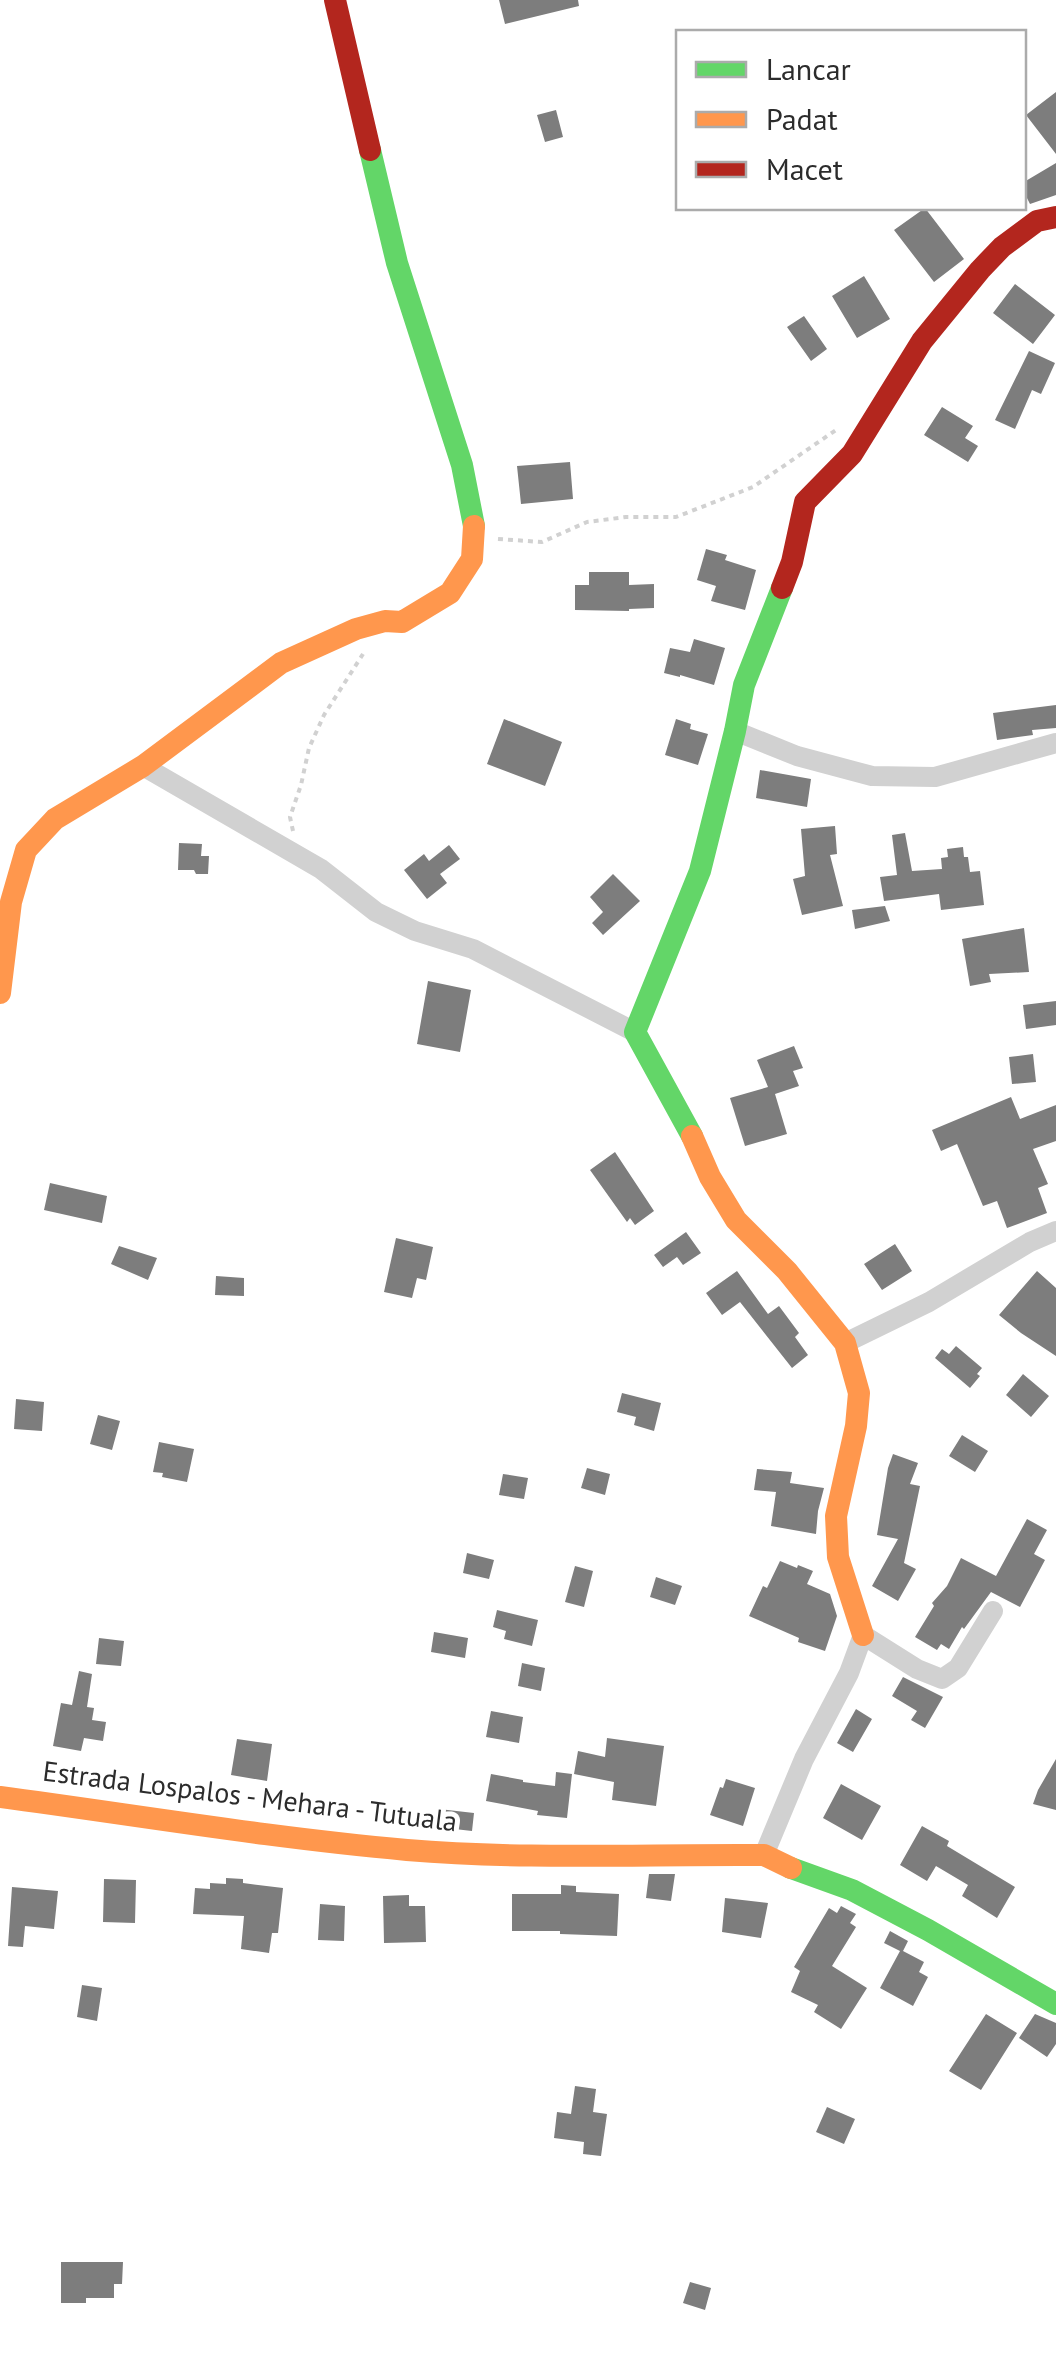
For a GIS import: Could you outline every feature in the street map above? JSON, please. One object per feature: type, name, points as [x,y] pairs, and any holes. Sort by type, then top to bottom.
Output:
[{"type":"street","points":[[0,993],[11,902],[26,850],[55,820],[143,766],[281,663],[356,629],[385,621],[402,622],[450,593],[472,559],[474,519],[462,465],[397,264],[335,0]]},
{"type":"street","points":[[635,1032],[700,871],[744,685],[792,562],[805,502],[852,454],[922,341],[980,270],[1002,246],[1037,221],[1056,217]]},
{"type":"street","points":[[735,732],[797,756],[872,776],[935,777],[1056,743]]},
{"type":"street","points":[[143,766],[321,869],[376,912],[415,931],[472,950],[635,1032],[736,1220],[787,1271],[845,1343],[858,1393],[856,1426],[836,1516],[838,1558],[863,1635],[764,1855]]},
{"type":"street","points":[[845,1343],[929,1302],[1030,1242],[1056,1231]]},
{"type":"street","points":[[863,1635],[942,1679],[958,1668],[993,1611]]},
{"type":"street","name":"Estrada Lospalos - Mehara - Tutuala","points":[[0,1797],[410,1850],[536,1855],[764,1855],[852,1890],[1056,2004]]},
{"type":"path","points":[[474,519],[499,540],[542,542],[587,522],[676,517],[754,487],[837,430]]},
{"type":"path","points":[[300,857],[290,817],[309,748],[324,715],[366,649]]},
{"type":"building","points":[[499,0],[578,0],[579,6],[505,24]]},
{"type":"building","points":[[1056,92],[1056,154],[1026,115]]},
{"type":"building","points":[[556,110],[563,137],[545,142],[537,115]]},
{"type":"building","points":[[1056,163],[1056,195],[1030,204],[1026,181]]},
{"type":"building","points":[[927,210],[964,259],[934,282],[894,230]]},
{"type":"building","points":[[864,276],[890,319],[857,338],[832,296]]},
{"type":"building","points":[[1015,284],[1055,315],[1033,344],[993,313]]},
{"type":"building","points":[[804,316],[827,349],[811,361],[787,327]]},
{"type":"building","points":[[1029,351],[1055,363],[1041,394],[1032,390],[1015,429],[995,420]]},
{"type":"building","points":[[942,407],[973,426],[965,438],[978,446],[968,462],[924,435]]},
{"type":"building","points":[[570,462],[573,499],[521,504],[517,466]]},
{"type":"building","points":[[706,549],[756,570],[745,610],[711,601],[716,586],[697,580]]},
{"type":"building","points":[[589,572],[629,572],[629,585],[654,584],[654,608],[575,610],[575,585],[589,585]]},
{"type":"building","points":[[694,639],[725,648],[714,685],[664,673],[670,648],[690,652]]},
{"type":"building","points":[[1056,705],[1056,728],[997,740],[993,713]]},
{"type":"building","points":[[504,719],[562,742],[545,786],[487,764]]},
{"type":"building","points":[[676,719],[691,724],[690,729],[708,734],[698,765],[665,755]]},
{"type":"building","points":[[760,770],[811,779],[807,807],[756,798]]},
{"type":"building","points":[[835,826],[837,854],[830,855],[843,906],[802,915],[793,879],[805,876],[801,829]]},
{"type":"building","points":[[905,833],[912,871],[942,869],[941,858],[948,857],[947,849],[963,847],[970,872],[980,871],[984,905],[941,910],[939,894],[884,901],[880,877],[897,875],[892,835]]},
{"type":"building","points":[[179,843],[202,844],[201,856],[209,856],[208,874],[178,870]]},
{"type":"building","points":[[449,845],[460,859],[440,874],[447,883],[427,899],[404,870],[424,854],[429,861]]},
{"type":"building","points":[[613,874],[640,901],[603,935],[592,923],[603,912],[590,897]]},
{"type":"building","points":[[885,906],[890,921],[855,929],[852,910]]},
{"type":"building","points":[[1024,928],[1029,972],[989,974],[991,982],[970,986],[962,939]]},
{"type":"building","points":[[428,981],[471,990],[460,1052],[417,1044]]},
{"type":"building","points":[[1056,1001],[1056,1025],[1026,1029],[1023,1005]]},
{"type":"building","points":[[794,1046],[803,1068],[793,1071],[799,1086],[775,1094],[787,1134],[745,1146],[730,1098],[768,1087],[757,1060]]},
{"type":"building","points":[[1033,1054],[1036,1082],[1012,1084],[1009,1057]]},
{"type":"building","points":[[1011,1097],[1020,1119],[1056,1105],[1056,1141],[1033,1149],[1048,1184],[1038,1188],[1047,1213],[1007,1228],[997,1201],[983,1206],[957,1144],[941,1151],[932,1130]]},
{"type":"building","points":[[615,1152],[654,1211],[635,1225],[630,1218],[627,1222],[590,1170]]},
{"type":"building","points":[[50,1183],[107,1196],[102,1223],[44,1210]]},
{"type":"building","points":[[686,1232],[701,1253],[683,1265],[677,1257],[663,1267],[654,1255]]},
{"type":"building","points":[[396,1238],[433,1247],[426,1280],[417,1278],[412,1298],[384,1292]]},
{"type":"building","points":[[895,1244],[912,1271],[882,1290],[864,1264]]},
{"type":"building","points":[[119,1246],[157,1258],[148,1280],[111,1264]]},
{"type":"building","points":[[737,1271],[768,1314],[779,1306],[799,1333],[795,1337],[808,1355],[792,1368],[740,1302],[722,1315],[706,1293]]},
{"type":"building","points":[[1037,1271],[1056,1288],[1056,1356],[999,1315]]},
{"type":"building","points":[[216,1276],[244,1278],[244,1296],[215,1295]]},
{"type":"building","points":[[956,1346],[982,1368],[970,1388],[935,1358],[942,1349],[949,1354]]},
{"type":"building","points":[[1023,1374],[1049,1396],[1031,1417],[1006,1395]]},
{"type":"building","points":[[622,1393],[661,1403],[654,1431],[634,1425],[636,1417],[617,1412]]},
{"type":"building","points":[[16,1399],[44,1402],[42,1431],[14,1429]]},
{"type":"building","points":[[98,1415],[120,1421],[112,1450],[90,1444]]},
{"type":"building","points":[[962,1435],[988,1451],[975,1472],[949,1456]]},
{"type":"building","points":[[159,1442],[194,1449],[187,1482],[153,1472]]},
{"type":"building","points":[[893,1454],[918,1463],[910,1484],[920,1486],[904,1563],[916,1569],[898,1601],[872,1586],[898,1539],[877,1535]]},
{"type":"building","points":[[587,1468],[610,1474],[605,1495],[581,1488]]},
{"type":"building","points":[[757,1469],[792,1472],[790,1483],[824,1488],[816,1534],[771,1526],[776,1492],[754,1490]]},
{"type":"building","points":[[503,1474],[528,1478],[524,1499],[499,1495]]},
{"type":"building","points":[[1027,1519],[1047,1530],[1034,1554],[1045,1560],[1020,1607],[991,1592],[949,1649],[941,1644],[937,1650],[915,1637],[961,1558],[996,1576]]},
{"type":"building","points":[[467,1553],[494,1560],[489,1579],[463,1573]]},
{"type":"building","points":[[780,1561],[813,1571],[807,1584],[830,1594],[837,1616],[825,1651],[798,1642],[799,1638],[749,1616]]},
{"type":"building","points":[[575,1566],[593,1571],[584,1607],[565,1602]]},
{"type":"building","points":[[656,1577],[682,1586],[675,1605],[650,1597]]},
{"type":"building","points":[[497,1610],[538,1620],[532,1646],[504,1639],[506,1631],[493,1627]]},
{"type":"building","points":[[434,1632],[468,1638],[465,1658],[431,1652]]},
{"type":"building","points":[[99,1638],[124,1641],[121,1666],[96,1664]]},
{"type":"building","points":[[522,1663],[545,1668],[541,1691],[518,1686]]},
{"type":"building","points":[[79,1671],[92,1674],[87,1707],[94,1708],[92,1720],[106,1722],[103,1741],[84,1738],[81,1751],[53,1746],[61,1703],[72,1705]]},
{"type":"building","points":[[903,1677],[943,1697],[925,1728],[911,1720],[917,1711],[892,1696]]},
{"type":"building","points":[[856,1709],[872,1719],[853,1752],[837,1743]]},
{"type":"building","points":[[491,1711],[523,1717],[519,1743],[486,1737]]},
{"type":"building","points":[[607,1738],[664,1746],[656,1806],[612,1800],[614,1782],[574,1774],[578,1751],[605,1757]]},
{"type":"building","points":[[237,1739],[272,1744],[267,1781],[231,1775]]},
{"type":"building","points":[[1056,1759],[1056,1810],[1033,1804]]},
{"type":"building","points":[[556,1772],[572,1774],[567,1818],[537,1815],[538,1811],[486,1801],[491,1774],[555,1786]]},
{"type":"building","points":[[726,1779],[755,1788],[743,1826],[710,1815]]},
{"type":"building","points":[[841,1784],[881,1806],[862,1840],[823,1818]]},
{"type":"building","points":[[439,1809],[474,1813],[472,1831],[437,1827]]},
{"type":"building","points":[[922,1826],[949,1841],[947,1846],[1015,1887],[997,1918],[962,1896],[968,1885],[936,1866],[927,1881],[900,1865]]},
{"type":"building","points":[[649,1874],[675,1874],[671,1901],[646,1898]]},
{"type":"building","points":[[226,1878],[283,1888],[278,1933],[272,1933],[269,1953],[241,1949],[244,1916],[193,1914],[195,1888],[210,1889],[210,1883],[226,1884]]},
{"type":"building","points":[[104,1879],[136,1880],[135,1923],[103,1922]]},
{"type":"building","points":[[561,1885],[576,1886],[576,1892],[619,1894],[617,1936],[512,1931],[512,1894],[561,1894]]},
{"type":"building","points":[[12,1887],[58,1891],[54,1929],[25,1926],[23,1947],[8,1946]]},
{"type":"building","points":[[409,1895],[409,1906],[425,1906],[426,1942],[384,1943],[383,1896]]},
{"type":"building","points":[[725,1898],[768,1903],[761,1938],[722,1932]]},
{"type":"building","points":[[320,1904],[345,1906],[344,1941],[318,1940]]},
{"type":"building","points":[[841,1906],[856,1914],[850,1923],[856,1927],[832,1966],[867,1988],[841,2029],[814,2012],[818,2005],[791,1992],[800,1971],[794,1967],[829,1908],[837,1913]]},
{"type":"building","points":[[890,1931],[908,1941],[903,1951],[924,1962],[919,1972],[928,1977],[913,2006],[880,1988],[900,1951],[884,1943]]},
{"type":"building","points":[[82,1985],[102,1988],[97,2021],[77,2017]]},
{"type":"building","points":[[986,2014],[1017,2033],[981,2090],[949,2071]]},
{"type":"building","points":[[1035,2014],[1056,2023],[1056,2044],[1047,2057],[1019,2038]]},
{"type":"building","points":[[575,2086],[596,2089],[593,2112],[607,2114],[601,2156],[583,2154],[584,2142],[554,2138],[557,2112],[571,2114]]},
{"type":"building","points":[[827,2107],[855,2119],[844,2144],[816,2132]]},
{"type":"building","points":[[61,2262],[123,2262],[122,2284],[114,2284],[114,2298],[61,2303]]},
{"type":"building","points":[[690,2282],[711,2288],[705,2310],[683,2303]]},
{"type":"traffic: fast","points":[[370,150],[397,263],[462,465],[474,526]]},
{"type":"traffic: fast","points":[[692,1136],[635,1032],[700,871],[744,685],[782,588]]},
{"type":"traffic: fast","points":[[791,1868],[852,1890],[1056,2004]]},
{"type":"traffic: slow","points":[[0,993],[11,902],[26,850],[55,819],[143,766],[281,663],[356,629],[385,621],[402,622],[450,593],[472,559],[474,526]]},
{"type":"traffic: slow","points":[[692,1136],[710,1177],[736,1220],[787,1271],[845,1343],[859,1393],[856,1426],[836,1516],[838,1557],[863,1635]]},
{"type":"traffic: slow","points":[[0,1797],[407,1850],[541,1856],[764,1855],[791,1868]]},
{"type":"traffic: jam","points":[[335,0],[370,150]]},
{"type":"traffic: jam","points":[[782,588],[805,502],[852,454],[922,341],[1002,247],[1037,221],[1056,217]]}]
